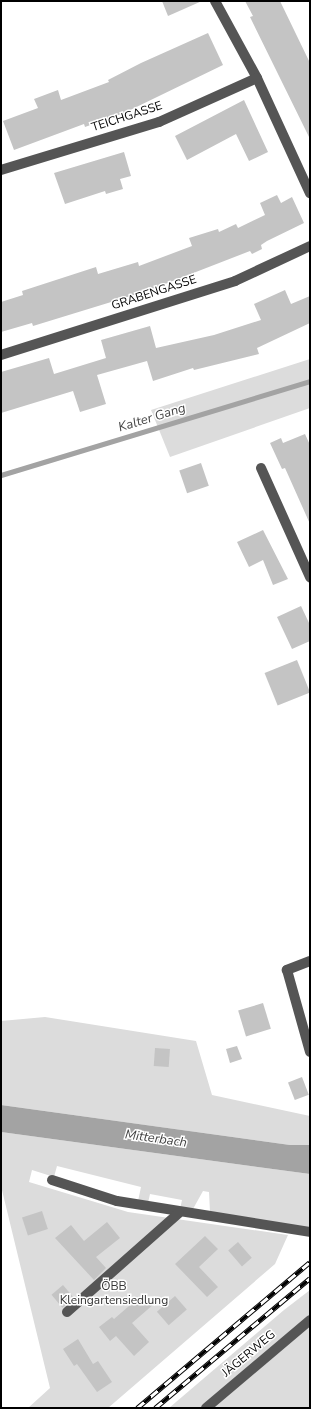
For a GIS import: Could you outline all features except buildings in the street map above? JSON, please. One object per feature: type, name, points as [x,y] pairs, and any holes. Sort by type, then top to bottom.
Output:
[{"type":"street","points":[[215,1],[257,78],[310,193]]},
{"type":"street","name":"TEICHGASSE","points":[[1,170],[159,122],[257,78]]},
{"type":"street","name":"GRABENGASSE","points":[[1,355],[235,281],[310,246]]},
{"type":"street","points":[[262,468],[310,577]]},
{"type":"street","points":[[310,961],[287,970],[310,1052]]},
{"type":"street","points":[[52,1180],[117,1201],[179,1213],[310,1232]]},
{"type":"street","points":[[67,1312],[179,1213]]},
{"type":"street","name":"JÄGERWEG","points":[[206,1408],[310,1320]]},
{"type":"green space","points":[[310,359],[310,408],[170,457],[151,410]]},
{"type":"green space","points":[[45,1017],[196,1041],[212,1095],[310,1116],[310,1145],[290,1145],[1,1105],[1,1021]]},
{"type":"green space","name":"ÖBB Kleingartensiedlung","points":[[1,1132],[310,1174],[310,1229],[210,1212],[209,1192],[203,1191],[193,1209],[180,1209],[182,1200],[150,1194],[148,1203],[138,1201],[141,1187],[57,1166],[54,1177],[32,1170],[29,1182],[128,1212],[288,1235],[275,1264],[108,1408],[28,1408],[50,1388],[1,1186]]},
{"type":"green space","points":[[310,1290],[310,1408],[169,1408],[284,1310]]},
{"type":"water","name":"Mitterbach","points":[[1,1105],[290,1145],[310,1145],[310,1174],[1,1132]]},
{"type":"waterway","name":"Kalter Gang","points":[[1,475],[310,381]]},
{"type":"railway","points":[[137,1408],[310,1262]]},
{"type":"railway","points":[[155,1408],[310,1278]]}]
